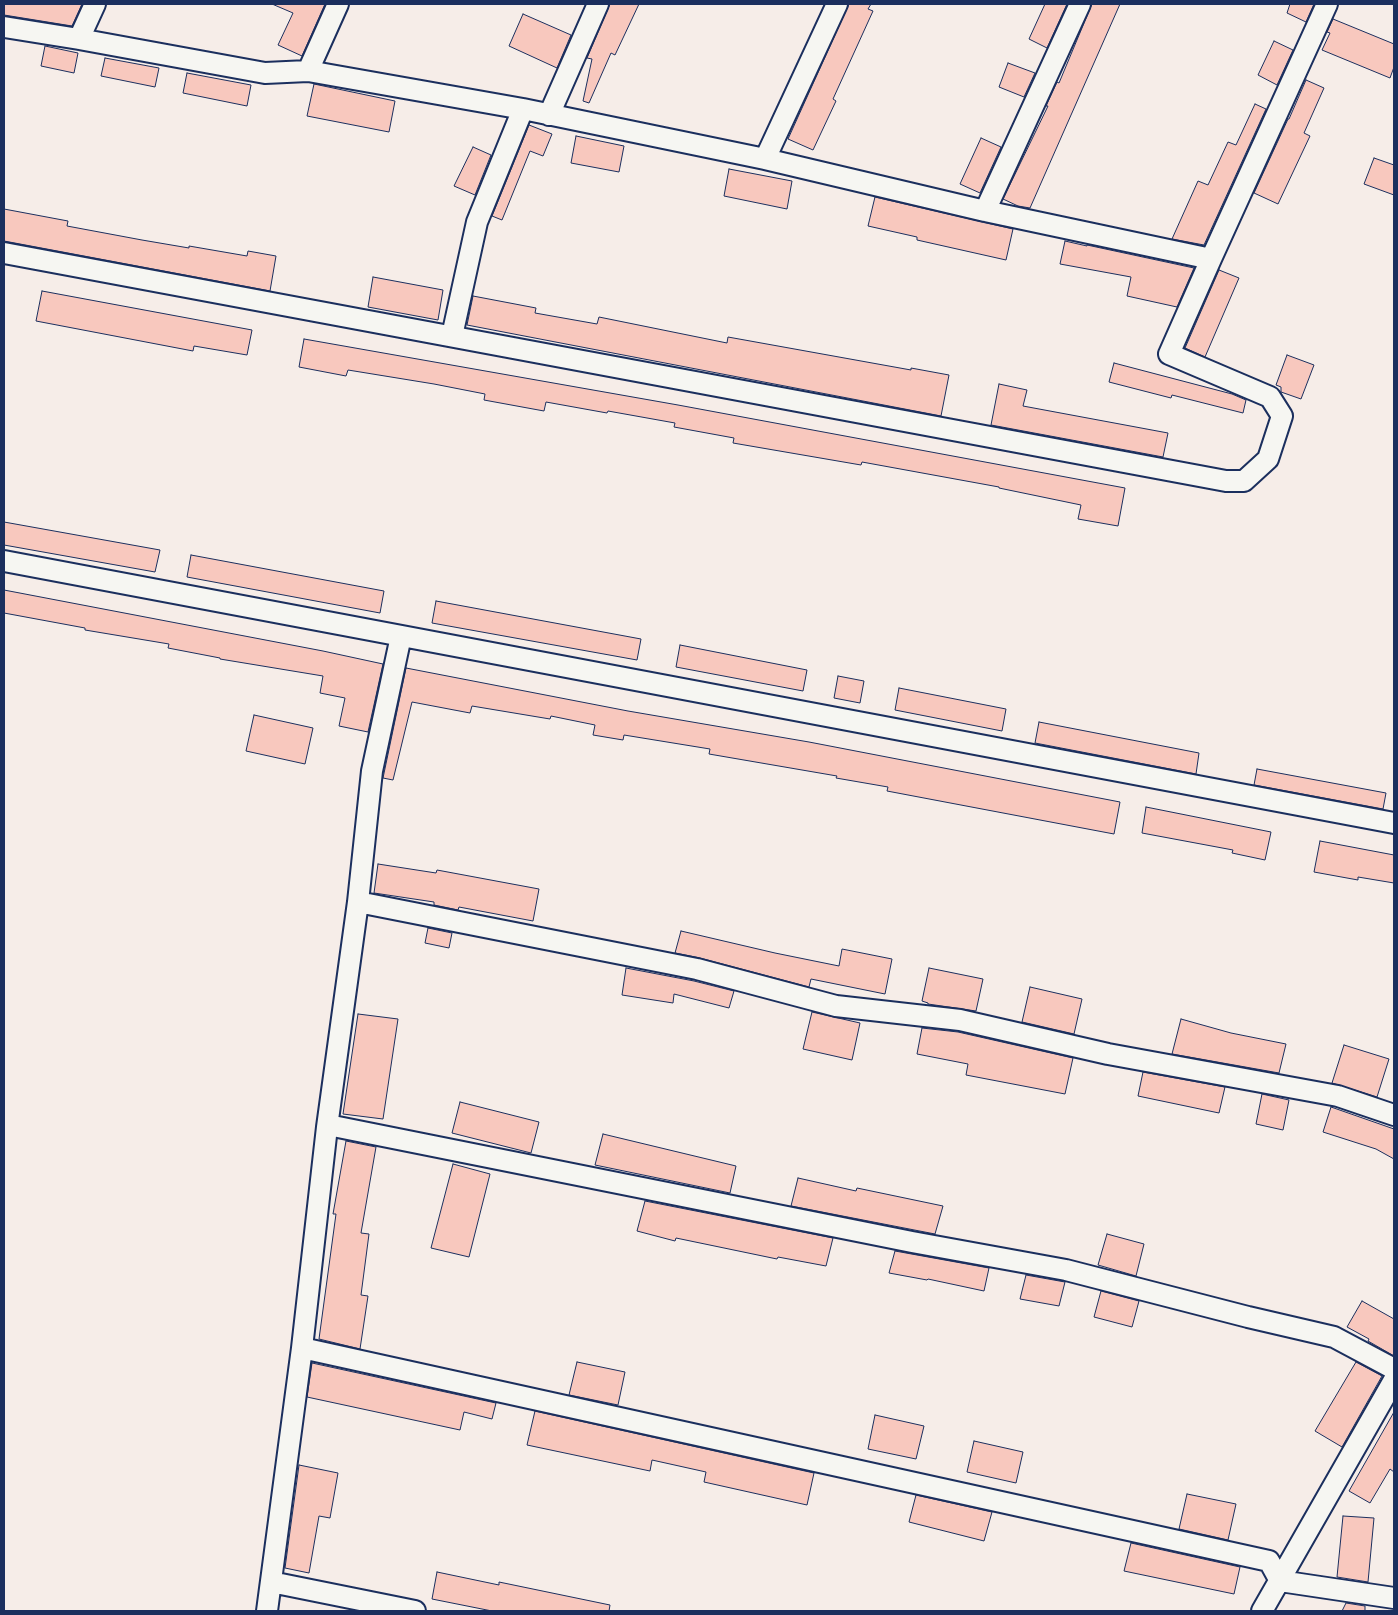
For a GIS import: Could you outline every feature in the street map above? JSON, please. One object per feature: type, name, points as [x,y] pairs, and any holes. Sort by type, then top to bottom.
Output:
[{"type":"street","points":[[79,39],[95,4]]},
{"type":"street","points":[[308,71],[338,4]]},
{"type":"street","points":[[549,115],[598,4]]},
{"type":"street","points":[[765,159],[837,4]]},
{"type":"street","points":[[985,211],[1080,4]]},
{"type":"street","points":[[4,253],[1226,481],[1244,481],[1268,460],[1282,416],[1270,397],[1169,354],[1210,259],[1328,4]]},
{"type":"street","points":[[4,27],[265,73],[308,71],[523,109],[765,159],[985,211],[1210,259]]},
{"type":"street","points":[[452,336],[477,222],[523,109]]},
{"type":"street","points":[[4,561],[1394,823]]},
{"type":"street","points":[[267,1611],[358,902],[372,772],[400,636]]},
{"type":"street","points":[[358,902],[696,969],[836,1006],[960,1020],[1108,1054],[1338,1096],[1394,1115]]},
{"type":"street","points":[[328,1125],[902,1240],[1066,1270],[1334,1337],[1394,1368]]},
{"type":"street","points":[[302,1348],[1269,1561],[1280,1581]]},
{"type":"street","points":[[1262,1611],[1394,1380]]},
{"type":"street","points":[[1280,1581],[1394,1598]]},
{"type":"street","points":[[271,1582],[415,1611]]},
{"type":"building","points":[[4,4],[82,4],[72,26],[4,15]]},
{"type":"building","points":[[272,4],[325,4],[302,56],[278,45],[293,13]]},
{"type":"building","points":[[610,4],[639,4],[615,55],[611,53],[589,103],[583,101],[592,59],[587,58]]},
{"type":"building","points":[[849,4],[871,4],[868,9],[873,11],[833,99],[836,101],[813,150],[788,139]]},
{"type":"building","points":[[1045,4],[1067,4],[1047,48],[1029,39]]},
{"type":"building","points":[[1092,4],[1120,4],[1030,208],[1018,206],[1003,199],[1048,106],[1046,106],[1057,82],[1059,83]]},
{"type":"building","points":[[1290,4],[1314,4],[1306,22],[1287,13]]},
{"type":"building","points":[[523,14],[571,35],[557,68],[509,46]]},
{"type":"building","points":[[1333,19],[1394,44],[1394,67],[1390,78],[1322,50],[1330,33],[1327,32]]},
{"type":"building","points":[[1274,41],[1293,50],[1277,85],[1258,75]]},
{"type":"building","points":[[45,46],[78,53],[74,73],[41,66]]},
{"type":"building","points":[[105,58],[159,68],[155,87],[101,76]]},
{"type":"building","points":[[1008,63],[1035,73],[1024,97],[999,87]]},
{"type":"building","points":[[187,73],[251,85],[247,106],[183,93]]},
{"type":"building","points":[[1306,80],[1324,88],[1304,133],[1310,136],[1278,204],[1254,193]]},
{"type":"building","points":[[314,84],[395,101],[389,132],[307,116]]},
{"type":"building","points":[[1255,104],[1266,109],[1204,245],[1172,239],[1198,181],[1208,185],[1228,142],[1236,145]]},
{"type":"building","points":[[529,125],[552,134],[543,156],[530,151],[502,220],[492,216]]},
{"type":"building","points":[[576,136],[624,146],[619,172],[571,163]]},
{"type":"building","points":[[981,138],[1001,147],[980,193],[960,184]]},
{"type":"building","points":[[473,147],[491,155],[475,195],[454,186]]},
{"type":"building","points":[[1374,158],[1394,165],[1394,195],[1364,184]]},
{"type":"building","points":[[729,169],[792,181],[787,209],[724,196]]},
{"type":"building","points":[[875,197],[1013,229],[1006,260],[917,240],[917,237],[868,226]]},
{"type":"building","points":[[4,209],[68,221],[67,226],[142,240],[247,256],[248,251],[276,256],[270,291],[4,241]]},
{"type":"building","points":[[1065,241],[1194,268],[1177,307],[1127,296],[1131,277],[1060,264]]},
{"type":"building","points":[[1219,270],[1239,278],[1205,357],[1185,348]]},
{"type":"building","points":[[373,277],[443,290],[438,320],[368,307]]},
{"type":"building","points":[[42,291],[252,330],[247,355],[194,346],[193,351],[36,321]]},
{"type":"building","points":[[473,296],[536,308],[535,313],[597,324],[599,317],[727,343],[728,337],[911,370],[911,368],[949,375],[941,416],[467,325]]},
{"type":"building","points":[[304,339],[678,405],[1125,488],[1118,526],[1078,519],[1081,505],[999,487],[862,462],[861,465],[733,443],[734,438],[674,427],[675,423],[546,402],[544,411],[484,400],[485,394],[434,384],[348,370],[346,376],[299,367]]},
{"type":"building","points":[[1287,355],[1314,365],[1301,399],[1281,392],[1281,387],[1276,385]]},
{"type":"building","points":[[1114,363],[1232,394],[1246,400],[1243,413],[1172,395],[1171,398],[1109,382]]},
{"type":"building","points":[[999,384],[1027,390],[1023,406],[1168,433],[1163,457],[991,425]]},
{"type":"building","points":[[4,522],[160,550],[155,572],[4,545]]},
{"type":"building","points":[[191,555],[384,591],[380,613],[187,577]]},
{"type":"building","points":[[4,590],[383,664],[368,732],[339,726],[345,698],[320,693],[323,676],[220,659],[168,648],[169,644],[85,630],[85,628],[4,613]]},
{"type":"building","points":[[436,601],[641,639],[637,660],[432,623]]},
{"type":"building","points":[[680,645],[807,670],[803,691],[676,667]]},
{"type":"building","points":[[406,668],[628,711],[809,742],[1120,802],[1114,834],[887,791],[888,787],[836,778],[837,776],[709,754],[710,749],[624,735],[623,740],[593,735],[595,725],[551,716],[550,719],[472,706],[470,713],[412,702],[393,780],[383,778]]},
{"type":"building","points":[[838,676],[864,681],[860,703],[834,698]]},
{"type":"building","points":[[899,688],[1006,709],[1002,731],[895,710]]},
{"type":"building","points":[[254,715],[313,728],[305,764],[246,751]]},
{"type":"building","points":[[1039,722],[1199,753],[1196,774],[1035,743]]},
{"type":"building","points":[[1257,769],[1386,793],[1383,809],[1254,785]]},
{"type":"building","points":[[1146,807],[1271,832],[1265,860],[1232,853],[1233,850],[1142,833]]},
{"type":"building","points":[[1320,841],[1394,855],[1394,883],[1358,877],[1358,880],[1314,872]]},
{"type":"building","points":[[378,864],[436,873],[437,870],[539,889],[533,921],[459,907],[458,910],[434,905],[434,902],[374,893]]},
{"type":"building","points":[[428,928],[452,933],[449,948],[425,943]]},
{"type":"building","points":[[681,931],[839,966],[842,949],[892,959],[885,994],[811,979],[809,987],[675,953]]},
{"type":"building","points":[[626,968],[734,991],[729,1008],[674,994],[673,1003],[622,995]]},
{"type":"building","points":[[929,968],[983,979],[976,1011],[928,1004],[922,1001]]},
{"type":"building","points":[[1030,987],[1082,999],[1074,1034],[1022,1022]]},
{"type":"building","points":[[812,1012],[860,1023],[852,1060],[803,1049]]},
{"type":"building","points":[[358,1014],[398,1019],[383,1119],[343,1114]]},
{"type":"building","points":[[1181,1019],[1231,1033],[1286,1044],[1279,1073],[1172,1054]]},
{"type":"building","points":[[922,1028],[958,1032],[1073,1058],[1065,1094],[966,1075],[968,1064],[917,1054]]},
{"type":"building","points":[[1344,1045],[1389,1059],[1377,1097],[1332,1083]]},
{"type":"building","points":[[1143,1072],[1225,1087],[1219,1113],[1138,1096]]},
{"type":"building","points":[[1262,1094],[1289,1100],[1283,1130],[1256,1124]]},
{"type":"building","points":[[460,1102],[539,1122],[531,1153],[452,1133]]},
{"type":"building","points":[[1331,1107],[1394,1129],[1394,1159],[1376,1149],[1323,1132]]},
{"type":"building","points":[[603,1134],[736,1166],[730,1193],[595,1165]]},
{"type":"building","points":[[346,1141],[376,1147],[361,1233],[369,1234],[361,1295],[368,1296],[360,1349],[319,1339],[336,1214],[333,1214]]},
{"type":"building","points":[[453,1164],[490,1174],[469,1257],[431,1248]]},
{"type":"building","points":[[798,1178],[856,1191],[857,1188],[943,1206],[935,1234],[791,1206]]},
{"type":"building","points":[[645,1201],[833,1238],[826,1266],[778,1257],[777,1259],[676,1238],[675,1241],[637,1231]]},
{"type":"building","points":[[1107,1234],[1144,1244],[1136,1276],[1098,1265]]},
{"type":"building","points":[[895,1251],[989,1268],[984,1291],[889,1273]]},
{"type":"building","points":[[1026,1275],[1065,1282],[1059,1306],[1020,1299]]},
{"type":"building","points":[[1101,1291],[1139,1301],[1132,1327],[1094,1317]]},
{"type":"building","points":[[1362,1301],[1394,1319],[1394,1356],[1347,1327]]},
{"type":"building","points":[[577,1362],[625,1372],[618,1405],[569,1395]]},
{"type":"building","points":[[1356,1362],[1382,1376],[1342,1447],[1315,1431]]},
{"type":"building","points":[[312,1363],[496,1403],[492,1419],[464,1412],[460,1430],[307,1397]]},
{"type":"building","points":[[535,1411],[814,1473],[807,1505],[704,1482],[706,1472],[652,1460],[650,1471],[527,1445]]},
{"type":"building","points":[[1394,1412],[1394,1472],[1390,1469],[1370,1503],[1349,1491]]},
{"type":"building","points":[[875,1415],[924,1426],[916,1459],[868,1449]]},
{"type":"building","points":[[974,1441],[1023,1452],[1016,1483],[967,1472]]},
{"type":"building","points":[[299,1465],[338,1473],[330,1518],[319,1516],[309,1573],[285,1568]]},
{"type":"building","points":[[1187,1494],[1236,1504],[1228,1540],[1179,1529]]},
{"type":"building","points":[[916,1495],[992,1512],[984,1541],[909,1522]]},
{"type":"building","points":[[1343,1516],[1374,1518],[1368,1582],[1337,1577]]},
{"type":"building","points":[[1131,1543],[1240,1567],[1234,1594],[1124,1571]]},
{"type":"building","points":[[437,1572],[499,1585],[499,1582],[610,1605],[609,1611],[492,1611],[432,1599]]},
{"type":"building","points":[[1346,1603],[1365,1606],[1365,1611],[1342,1611]]}]
